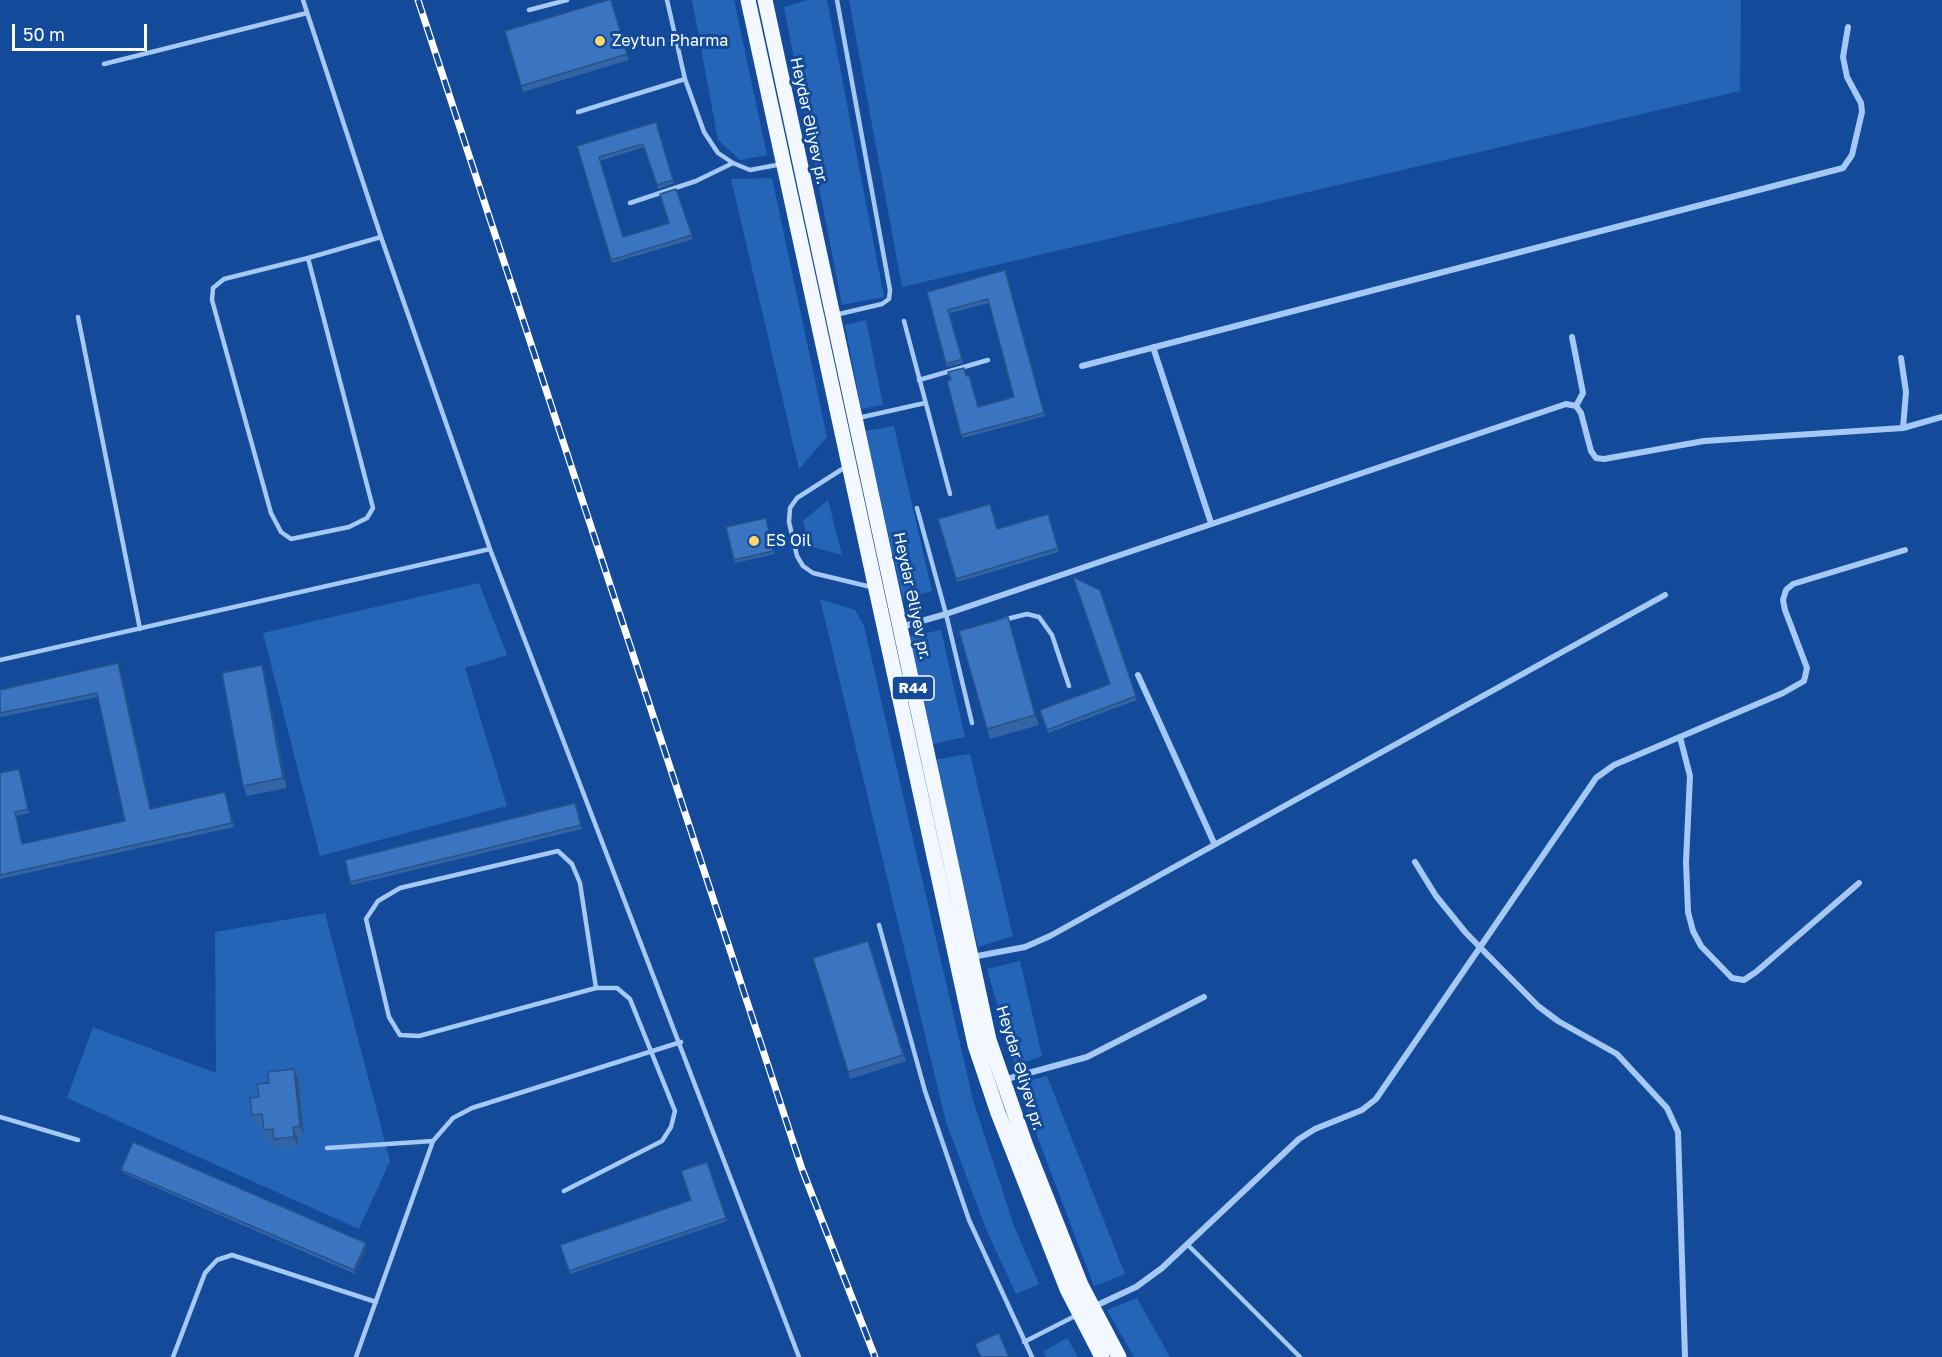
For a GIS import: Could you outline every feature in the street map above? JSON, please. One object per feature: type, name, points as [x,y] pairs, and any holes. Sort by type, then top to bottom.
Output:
[{"type":"main road","name":"Heydər Əliyev pr.","points":[[748,0],[975,1045],[1017,1163],[1067,1289],[1119,1357]]},
{"type":"main road","name":"Heydər Əliyev pr.","points":[[765,0],[989,1040],[1002,1080],[1081,1285],[1086,1311],[1102,1357]]},
{"type":"street","points":[[1082,366],[1843,168],[1852,155],[1862,112],[1861,103],[1846,77],[1844,57],[1848,27]]},
{"type":"street","points":[[1572,337],[1583,393],[1576,406]]},
{"type":"street","points":[[1153,347],[1210,523]]},
{"type":"street","points":[[1901,358],[1906,392],[1903,428]]},
{"type":"street","points":[[900,627],[946,614],[1566,404],[1576,406],[1581,413],[1591,451],[1596,458],[1604,459],[1704,441],[1903,428],[1942,417]]},
{"type":"street","points":[[1086,1311],[1136,1287],[1162,1268],[1299,1139],[1315,1129],[1362,1110],[1376,1099],[1596,778],[1614,765],[1796,687],[1804,681],[1807,668],[1783,600],[1786,590],[1793,584],[1905,550]]},
{"type":"street","points":[[971,957],[1025,947],[1042,940],[1665,595]]},
{"type":"street","points":[[1138,675],[1214,843]]},
{"type":"street","points":[[1680,737],[1687,756],[1690,776],[1686,862],[1688,912],[1693,931],[1701,946],[1732,978],[1744,980],[1756,972],[1859,884]]},
{"type":"street","points":[[1415,862],[1436,896],[1480,948],[1538,1006],[1558,1021],[1617,1054],[1667,1108],[1678,1132],[1685,1357]]},
{"type":"street","points":[[1002,1080],[1087,1057],[1204,997]]},
{"type":"lane","points":[[303,0],[381,237],[490,549],[681,1042],[799,1357]]},
{"type":"lane","points":[[529,10],[567,0]]},
{"type":"lane","points":[[667,0],[685,79],[704,132],[718,153],[750,170],[783,163]]},
{"type":"lane","points":[[833,315],[882,304],[889,298],[890,290],[837,0]]},
{"type":"lane","points":[[104,64],[307,13]]},
{"type":"lane","points":[[578,112],[685,79]]},
{"type":"lane","points":[[630,203],[696,181],[733,163]]},
{"type":"lane","points":[[308,258],[373,508],[367,518],[349,527],[291,538],[281,532],[271,513],[212,300],[213,288],[224,279],[381,237]]},
{"type":"lane","points":[[78,317],[140,629]]},
{"type":"lane","points":[[904,321],[950,494]]},
{"type":"lane","points":[[919,380],[988,360]]},
{"type":"lane","points":[[855,418],[925,403]]},
{"type":"lane","points":[[849,465],[797,498],[790,508],[789,522],[797,556],[803,566],[813,573],[876,588]]},
{"type":"lane","points":[[917,508],[946,614],[972,723]]},
{"type":"lane","points":[[0,660],[490,549]]},
{"type":"lane","points":[[995,622],[1027,614],[1039,617],[1052,635],[1069,686]]},
{"type":"lane","points":[[951,634],[962,631]]},
{"type":"lane","points":[[564,1191],[662,1141],[671,1128],[675,1111],[630,999],[617,988],[596,988],[419,1036],[400,1035],[389,1017],[366,919],[378,901],[400,888],[558,851],[572,864],[580,883],[596,988]]},
{"type":"lane","points":[[879,925],[925,1091],[969,1220],[1032,1357]]},
{"type":"lane","points":[[356,1357],[433,1141],[453,1118],[472,1108],[681,1042]]},
{"type":"lane","points":[[0,1117],[78,1140]]},
{"type":"lane","points":[[327,1148],[433,1141]]},
{"type":"lane","points":[[1187,1244],[1300,1357]]},
{"type":"lane","points":[[173,1357],[205,1273],[217,1260],[232,1255],[376,1302]]},
{"type":"lane","points":[[1024,1342],[1086,1311]]},
{"type":"shaded area","points":[[692,0],[734,0],[767,155],[740,160],[718,140]]},
{"type":"shaded area","points":[[808,0],[827,0],[884,297],[842,305],[784,7]]},
{"type":"shaded area","points":[[849,0],[1741,0],[1740,91],[902,287]]},
{"type":"shaded area","points":[[772,178],[827,437],[799,469],[731,179]]},
{"type":"shaded area","points":[[866,320],[883,405],[861,409],[845,325]]},
{"type":"shaded area","points":[[894,426],[932,591],[903,599],[865,431]]},
{"type":"shaded area","points":[[828,500],[842,555],[809,546],[803,521]]},
{"type":"shaded area","points":[[479,583],[507,655],[465,668],[507,806],[320,856],[263,633]]},
{"type":"shaded area","points":[[820,599],[855,610],[864,626],[973,1100],[1014,1226],[1039,1284],[1016,1294],[986,1229],[946,1122]]},
{"type":"shaded area","points":[[941,630],[965,737],[929,745],[906,637]]},
{"type":"shaded area","points":[[970,754],[1013,936],[978,947],[932,760]]},
{"type":"shaded area","points":[[325,913],[390,1161],[359,1229],[67,1098],[93,1027],[216,1073],[215,932]]},
{"type":"shaded area","points":[[1020,961],[1042,1056],[1015,1066],[987,969]]},
{"type":"shaded area","points":[[1047,1076],[1125,1274],[1094,1286],[1017,1083]]},
{"type":"shaded area","points":[[1137,1298],[1170,1357],[1134,1357],[1107,1310]]},
{"type":"shaded area","points":[[1067,1338],[1078,1357],[1046,1357],[1043,1352]]},
{"type":"building","points":[[611,0],[627,54],[521,86],[505,31]]},
{"type":"building","points":[[656,122],[673,180],[657,185],[643,144],[599,157],[623,237],[669,223],[660,194],[676,189],[692,235],[611,260],[577,146]]},
{"type":"building","points":[[1005,270],[1044,413],[961,435],[947,381],[951,380],[948,372],[964,368],[966,376],[969,375],[978,407],[1014,397],[988,299],[948,310],[962,359],[946,364],[927,292]]},
{"type":"building","points":[[990,504],[997,529],[1048,514],[1058,548],[956,579],[938,519]]},
{"type":"building","points":[[766,518],[773,551],[734,560],[726,527]]},
{"type":"building","points":[[1073,577],[1100,590],[1136,696],[1047,730],[1040,710],[1110,684]]},
{"type":"building","points":[[1008,617],[1035,715],[987,729],[959,631]]},
{"type":"building","points":[[118,663],[150,809],[225,792],[232,823],[0,875],[0,773],[19,769],[28,809],[15,812],[22,844],[125,821],[97,693],[0,713],[0,690]]},
{"type":"building","points":[[262,665],[283,778],[243,786],[222,673]]},
{"type":"building","points":[[575,803],[581,825],[350,882],[345,860]]},
{"type":"building","points":[[868,941],[903,1055],[848,1072],[813,958]]},
{"type":"building","points":[[294,1069],[300,1126],[293,1127],[294,1137],[274,1139],[273,1129],[264,1130],[262,1114],[252,1115],[250,1098],[259,1097],[257,1084],[269,1083],[268,1072]]},
{"type":"building","points":[[133,1142],[366,1243],[354,1270],[121,1170]]},
{"type":"building","points":[[707,1162],[726,1218],[569,1271],[560,1245],[691,1200],[681,1171]]},
{"type":"building","points":[[999,1333],[1009,1357],[981,1357],[975,1344]]},
{"type":"railway","points":[[418,0],[802,1169],[875,1357]]},
{"type":"place","name":"Zeytun Pharma","points":[[600,41]]},
{"type":"place","name":"ES Oil","points":[[754,541]]}]
